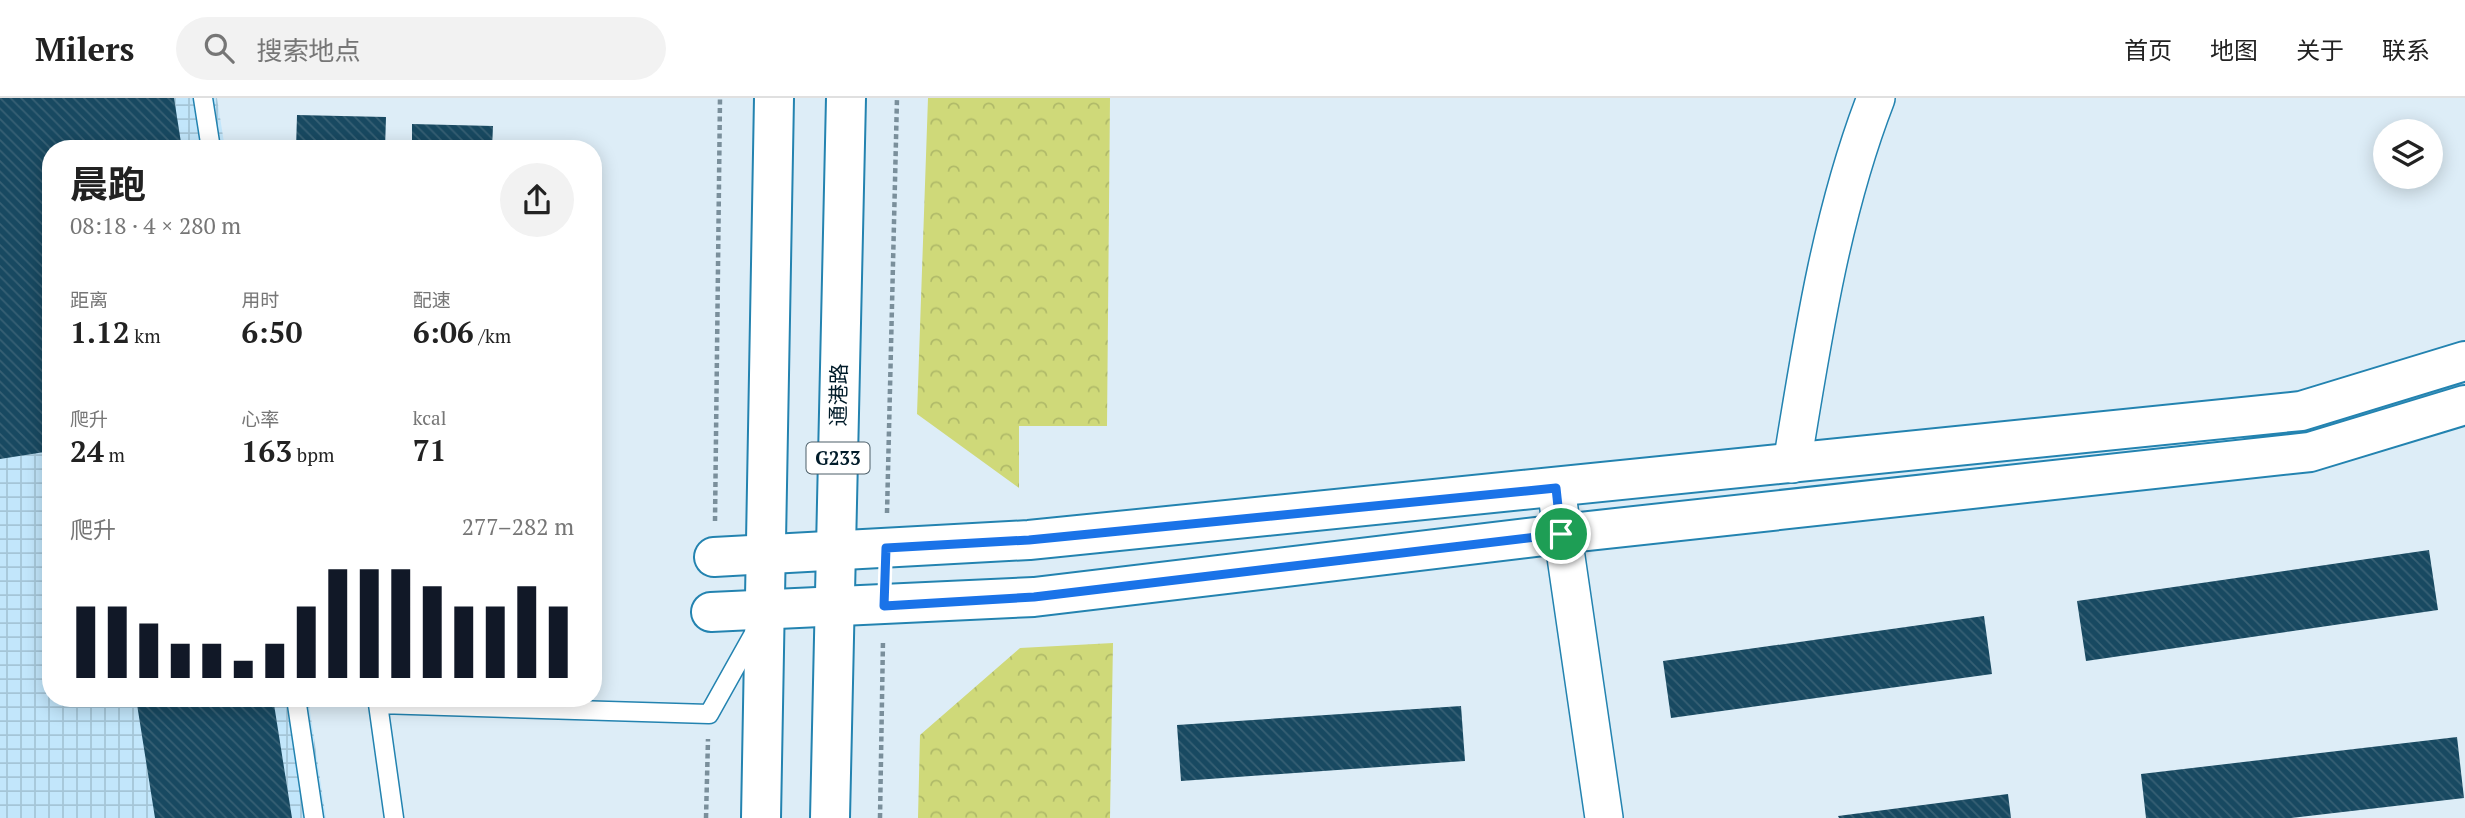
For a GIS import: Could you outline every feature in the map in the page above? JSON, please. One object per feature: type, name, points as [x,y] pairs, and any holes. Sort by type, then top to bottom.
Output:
[{"type":"main road","points":[[761,818],[774,98]]},
{"type":"main road","name":"通港路","points":[[830,818],[846,98]]},
{"type":"main road","points":[[714,557],[1029,540],[2301,411],[2465,361]]},
{"type":"main road","points":[[710,612],[1034,597],[1561,534],[2310,452],[2465,405]]},
{"type":"street","points":[[1792,464],[1816,319],[1861,137],[1876,98]]},
{"type":"street","points":[[1556,488],[1604,818]]},
{"type":"lane","points":[[203,98],[210,140]]},
{"type":"lane","points":[[477,707],[709,714],[766,611]]},
{"type":"lane","points":[[297,707],[314,818]]},
{"type":"lane","points":[[378,707],[394,818]]},
{"type":"path","points":[[714,557],[720,98]]},
{"type":"path","points":[[886,548],[897,98]]},
{"type":"path","points":[[880,818],[884,606]]},
{"type":"path","points":[[706,818],[709,714]]},
{"type":"shaded area","points":[[0,98],[217,98],[224,140],[42,140],[42,707],[309,707],[326,818],[0,818]]},
{"type":"green space","points":[[928,98],[1110,98],[1107,426],[1019,426],[1019,488],[917,414]]},
{"type":"green space","points":[[1113,643],[1110,818],[918,818],[920,735],[1020,648]]},
{"type":"building","points":[[0,98],[174,98],[181,140],[42,140],[42,452],[0,459]]},
{"type":"building","points":[[297,115],[386,117],[385,140],[296,140]]},
{"type":"building","points":[[412,124],[493,126],[492,140],[412,140]]},
{"type":"building","points":[[2429,550],[2438,610],[2086,661],[2077,601]]},
{"type":"building","points":[[1984,616],[1992,674],[1671,718],[1663,661]]},
{"type":"building","points":[[1461,706],[1465,761],[1181,781],[1177,725]]},
{"type":"building","points":[[137,707],[274,707],[292,818],[155,818]]},
{"type":"building","points":[[2457,737],[2464,798],[2291,818],[2146,818],[2141,774]]},
{"type":"building","points":[[2008,794],[2011,818],[1838,816]]},
{"type":"route","points":[[1556,488],[1561,534],[1034,597],[884,606],[886,548],[1029,540],[1556,488]]}]
